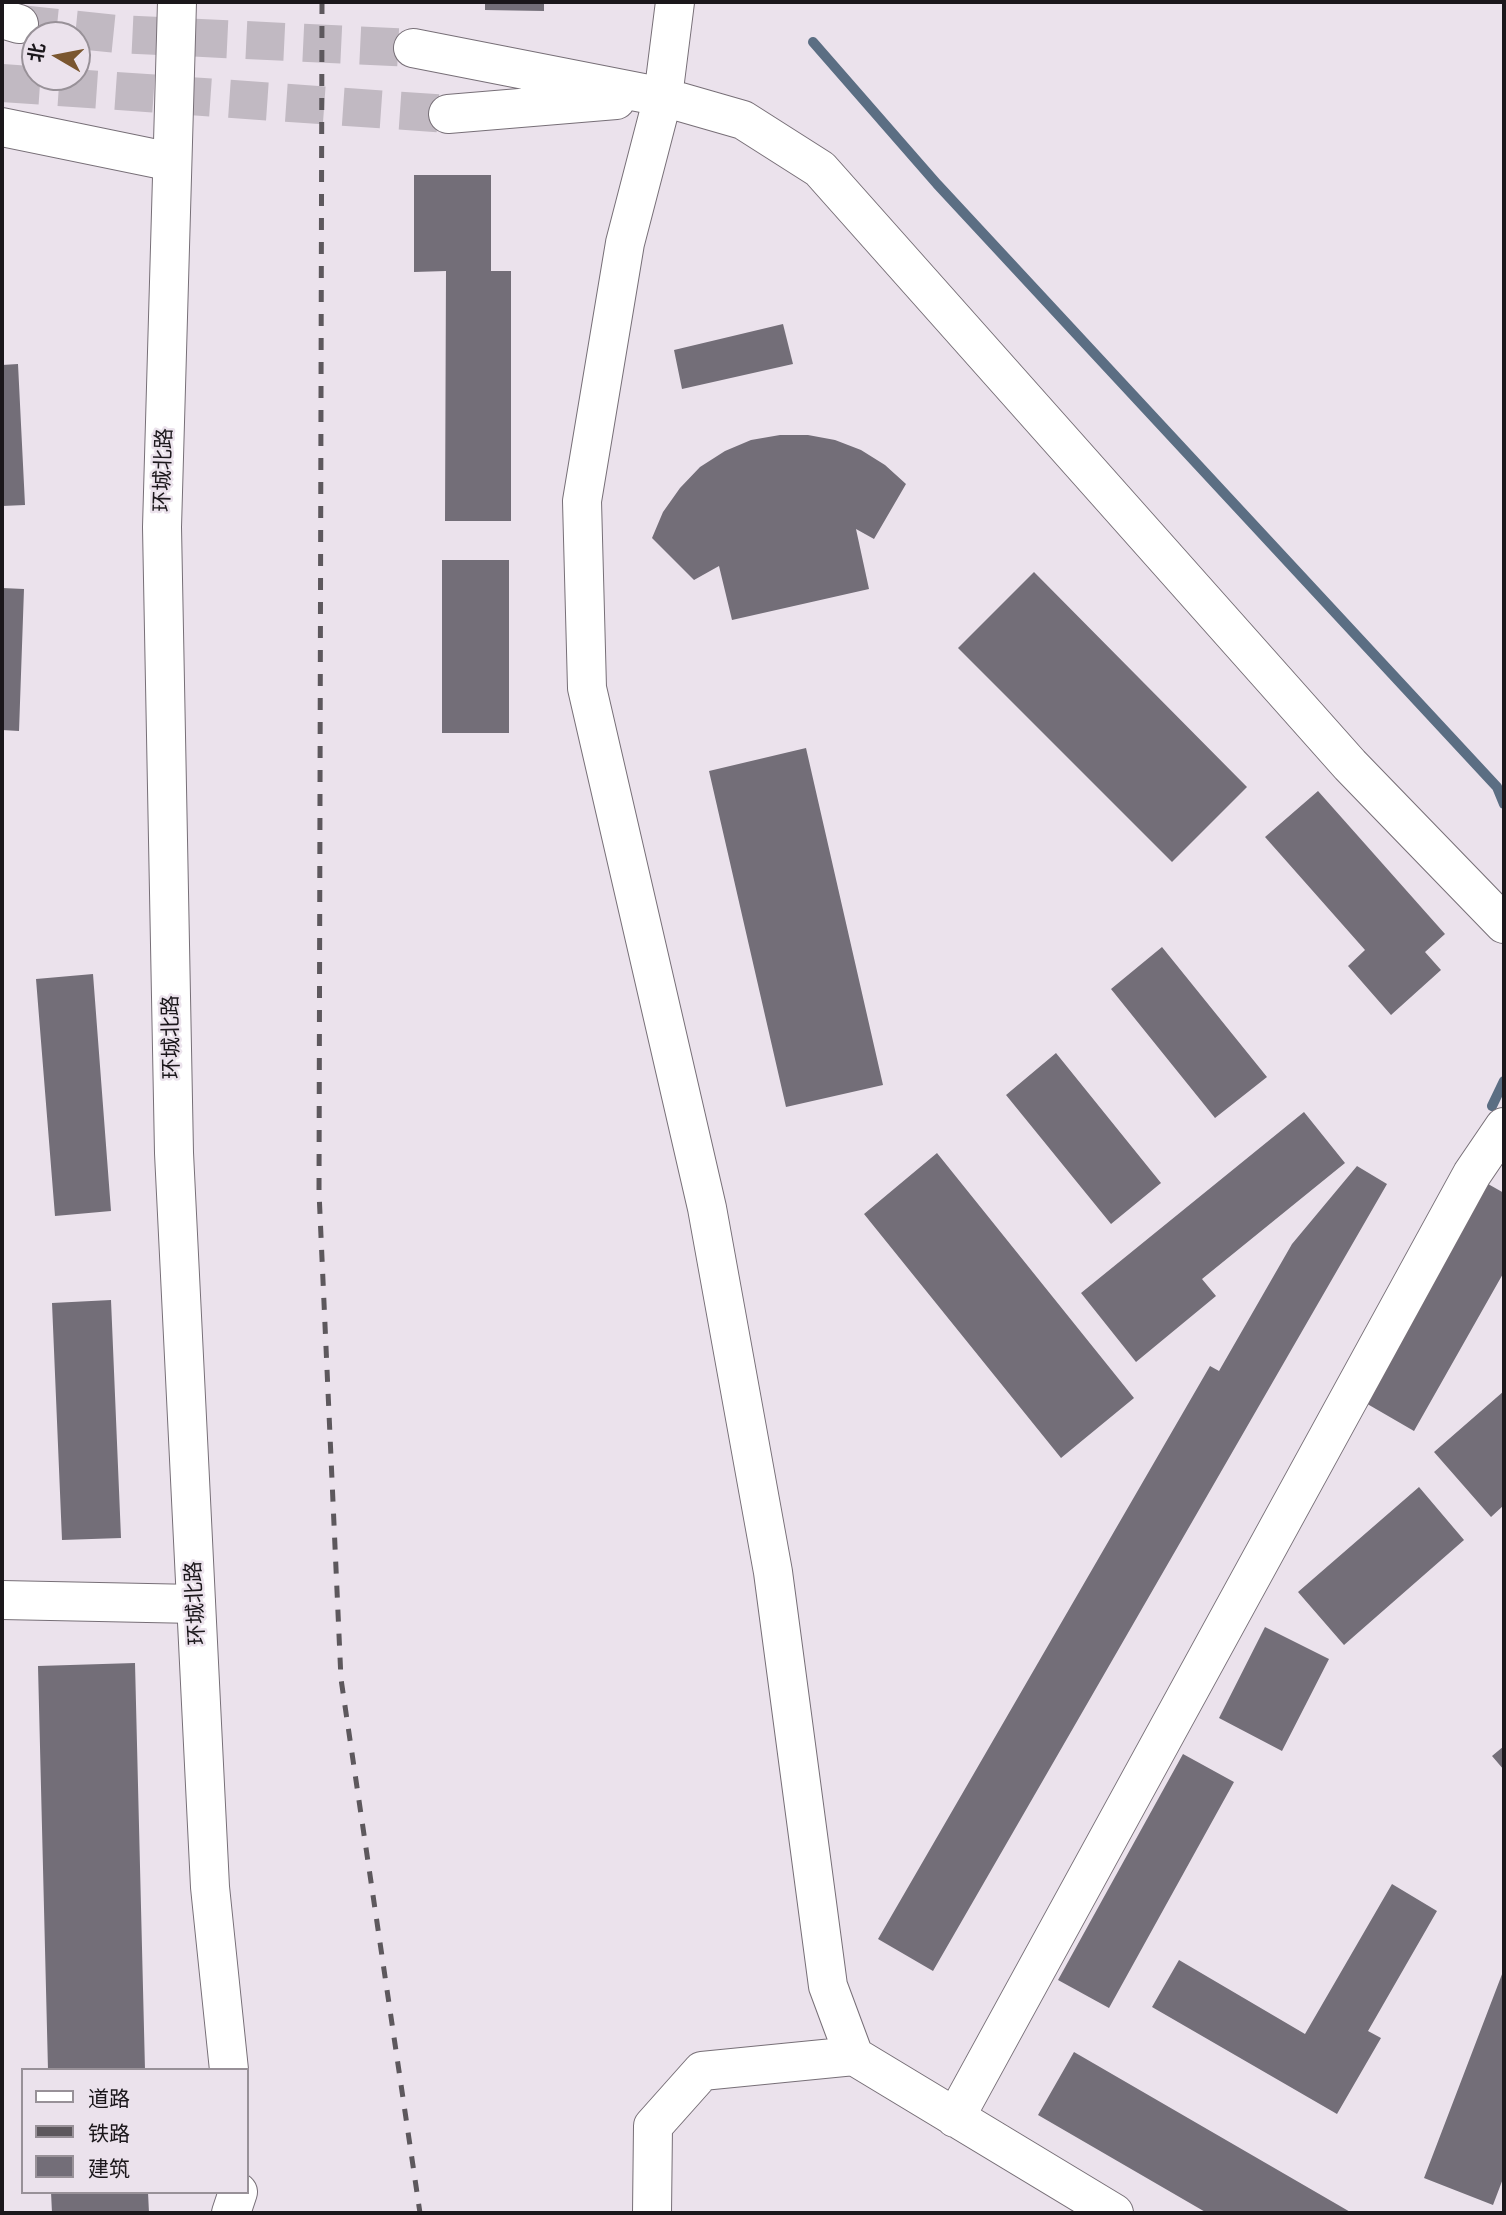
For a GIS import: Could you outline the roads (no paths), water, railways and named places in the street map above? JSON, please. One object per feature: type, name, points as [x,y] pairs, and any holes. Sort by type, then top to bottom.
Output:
[{"type":"street","name":"环城北路","points":[[177,2],[162,527],[174,1153],[210,1887],[229,2068]]},
{"type":"street","points":[[676,2],[663,97],[625,243],[582,501],[587,688],[707,1208],[773,1572],[828,1986],[854,2056]]},
{"type":"street","points":[[413,48],[663,97],[743,120],[820,169],[1350,765],[1504,924]]},
{"type":"street","points":[[447,114],[663,97]]},
{"type":"street","points":[[2,127],[172,162]]},
{"type":"street","points":[[956,2118],[1472,1174],[1504,1127]]},
{"type":"street","points":[[2,1600],[196,1604]]},
{"type":"street","points":[[652,2213],[653,2126],[702,2071],[854,2056],[1114,2213]]},
{"type":"street","points":[[231,2213],[237,2194]]},
{"type":"waterway","points":[[813,42],[937,184],[1497,787],[1504,804]]},
{"type":"waterway","points":[[1492,1106],[1504,1081]]},
{"type":"tunnel","points":[[19,24],[118,34],[413,48]]},
{"type":"tunnel","points":[[2,83],[448,114]]},
{"type":"railway","points":[[322,2],[319,1192],[341,1679],[420,2213]]}]
